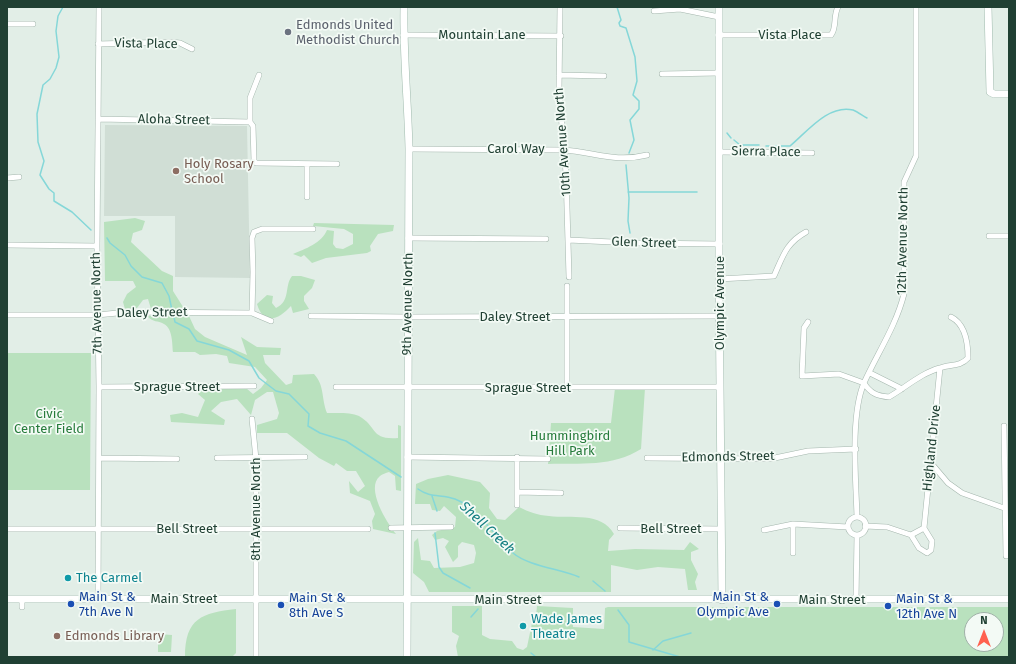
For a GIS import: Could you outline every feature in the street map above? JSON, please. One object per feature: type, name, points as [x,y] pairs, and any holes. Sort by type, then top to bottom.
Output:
[{"type":"street","name":"7th Avenue North","points":[[98,598],[99,387],[97,246],[99,7]]},
{"type":"street","name":"9th Avenue North","points":[[404,7],[403,35],[408,99],[409,149],[406,528],[407,657]]},
{"type":"street","name":"10th Avenue North","points":[[560,7],[560,75],[563,150],[566,173],[569,277]]},
{"type":"street","name":"Olympic Avenue","points":[[719,7],[719,316],[722,600]]},
{"type":"street","name":"Vista Place","points":[[718,35],[831,35],[834,32],[834,13],[838,7]]},
{"type":"street","name":"12th Avenue North","points":[[857,517],[857,409],[864,383],[899,311],[904,294],[904,182],[916,156],[916,7]]},
{"type":"street","points":[[988,7],[990,92],[994,94],[1009,94]]},
{"type":"street","points":[[654,11],[680,9],[719,18]]},
{"type":"street","points":[[7,24],[33,24]]},
{"type":"street","name":"Mountain Lane","points":[[403,35],[561,36]]},
{"type":"street","name":"Vista Place","points":[[98,44],[171,42],[180,43],[192,49]]},
{"type":"street","points":[[662,74],[719,73]]},
{"type":"street","points":[[259,75],[250,98],[250,122],[253,126],[254,161],[256,163],[337,164]]},
{"type":"street","points":[[560,75],[604,76]]},
{"type":"street","name":"Aloha Street","points":[[98,119],[250,122]]},
{"type":"street","name":"Carol Way","points":[[409,149],[577,150],[612,158],[631,159],[647,155]]},
{"type":"street","name":"Sierra Place","points":[[720,152],[812,153]]},
{"type":"street","points":[[307,164],[307,197]]},
{"type":"street","points":[[7,178],[19,177]]},
{"type":"street","points":[[252,313],[252,238],[254,232],[262,229],[313,229]]},
{"type":"street","points":[[719,279],[774,276],[787,247],[796,238],[806,232]]},
{"type":"street","points":[[989,236],[1009,236]]},
{"type":"street","points":[[408,238],[546,238]]},
{"type":"street","name":"Glen Street","points":[[568,240],[635,243],[720,244]]},
{"type":"street","points":[[7,245],[97,246]]},
{"type":"street","points":[[567,286],[567,388]]},
{"type":"street","name":"Daley Street","points":[[7,316],[97,315],[128,312],[252,313],[271,320]]},
{"type":"street","name":"Daley Street","points":[[311,316],[719,316]]},
{"type":"street","points":[[808,322],[804,328],[802,376],[840,374],[864,383],[869,391],[882,397],[888,397],[922,375],[940,368],[963,363],[968,358],[968,343],[958,320],[951,317]]},
{"type":"street","name":"Highland Drive","points":[[924,528],[940,368]]},
{"type":"street","points":[[870,373],[902,389]]},
{"type":"street","name":"Sprague Street","points":[[99,387],[254,386]]},
{"type":"street","name":"Sprague Street","points":[[336,387],[720,387]]},
{"type":"street","name":"8th Avenue North","points":[[252,419],[256,459],[256,657]]},
{"type":"street","points":[[1004,426],[1004,508],[1006,556]]},
{"type":"street","name":"Edmonds Street","points":[[647,458],[770,459],[808,451],[856,449]]},
{"type":"street","points":[[217,458],[256,459],[305,457]]},
{"type":"street","points":[[99,458],[178,459]]},
{"type":"street","points":[[407,458],[548,459]]},
{"type":"street","points":[[517,458],[517,505]]},
{"type":"street","points":[[931,463],[948,483],[962,493],[1004,508]]},
{"type":"street","points":[[518,492],[561,494]]},
{"type":"street","points":[[857,517],[862,519],[865,526],[863,532],[857,535],[850,532],[848,527],[849,521],[857,517]]},
{"type":"street","points":[[764,530],[793,524],[848,527]]},
{"type":"street","points":[[793,524],[793,553]]},
{"type":"street","points":[[865,526],[887,527],[911,535],[919,548],[927,553],[931,550],[932,541],[924,528],[911,535]]},
{"type":"street","points":[[391,528],[451,527]]},
{"type":"street","name":"Bell Street","points":[[7,528],[368,529]]},
{"type":"street","name":"Bell Street","points":[[620,528],[722,529]]},
{"type":"street","points":[[856,600],[857,535]]},
{"type":"street","name":"Main Street","points":[[7,599],[1009,600]]},
{"type":"street","points":[[22,599],[22,607]]},
{"type":"shaded area","name":"Holy Rosary School","points":[[105,125],[247,126],[250,278],[175,277],[175,216],[104,216]]},
{"type":"green space","points":[[135,218],[145,221],[142,230],[133,233],[131,242],[162,271],[173,276],[173,291],[185,310],[151,309],[148,299],[143,300],[137,308],[125,309],[123,302],[127,294],[136,287],[133,281],[105,281],[104,222]]},
{"type":"green space","points":[[314,223],[394,225],[393,231],[378,234],[370,246],[371,251],[367,253],[326,258],[312,263],[304,255],[301,257],[293,254],[308,248],[317,242],[325,235],[327,230],[334,231],[333,244],[336,248],[343,249],[353,244],[353,234],[344,229],[313,226]]},
{"type":"green space","points":[[292,276],[301,276],[315,280],[312,288],[304,296],[304,301],[309,309],[293,313],[291,306],[277,317],[268,318],[264,316],[257,304],[267,295],[273,296],[272,303],[276,308],[281,305],[286,297],[288,284]]},
{"type":"green space","points":[[147,316],[189,316],[195,329],[205,337],[247,355],[241,337],[257,347],[281,348],[280,355],[263,355],[265,363],[286,385],[292,383],[293,375],[314,374],[320,383],[327,413],[348,413],[359,416],[369,424],[378,435],[383,437],[398,438],[398,425],[401,426],[401,491],[396,490],[395,476],[389,472],[380,476],[376,481],[375,489],[376,497],[383,514],[396,534],[373,529],[372,521],[375,514],[370,501],[350,493],[349,481],[358,492],[365,486],[356,471],[347,471],[336,463],[334,466],[319,458],[287,433],[257,433],[257,425],[277,419],[279,413],[273,392],[267,392],[255,400],[251,415],[237,399],[221,402],[211,411],[225,420],[224,425],[171,422],[170,415],[182,413],[198,417],[205,400],[198,394],[205,388],[246,388],[253,394],[261,388],[267,380],[255,367],[229,363],[227,356],[216,354],[200,355],[195,352],[173,352],[172,337],[167,326],[152,320]]},
{"type":"green space","name":"Civic Center Field","points":[[7,353],[91,353],[90,490],[7,490]]},
{"type":"green space","name":"Hummingbird Hill Park","points":[[615,388],[645,388],[641,449],[619,459],[596,463],[548,464],[551,423],[611,423]]},
{"type":"green space","points":[[448,475],[480,482],[490,493],[489,508],[497,519],[505,520],[519,507],[541,515],[594,519],[601,522],[614,534],[609,540],[608,551],[635,549],[684,550],[690,542],[699,549],[691,552],[691,560],[698,574],[695,582],[697,590],[688,590],[685,569],[658,567],[637,570],[611,565],[611,592],[429,592],[424,582],[413,573],[414,542],[418,538],[421,560],[430,561],[434,568],[460,567],[474,563],[476,553],[474,545],[462,542],[458,546],[458,557],[453,562],[445,547],[449,541],[443,538],[435,540],[432,535],[437,531],[455,527],[456,517],[444,506],[440,511],[432,510],[430,504],[415,504],[416,484],[428,479]]},
{"type":"green space","points":[[452,606],[482,606],[482,635],[490,639],[512,641],[517,648],[523,650],[527,647],[532,623],[536,616],[537,606],[573,608],[573,627],[604,629],[605,608],[608,607],[1009,607],[1009,657],[458,657],[456,646],[459,636],[452,632]]},
{"type":"green space","points":[[236,609],[236,653],[232,657],[185,657],[188,634],[192,626],[198,620],[214,613]]},
{"type":"green space","points":[[158,634],[172,635],[171,652],[158,652]]},
{"type":"waterway","name":"Shell Creek","points":[[63,7],[58,16],[56,31],[59,57],[56,68],[50,79],[43,85],[37,114],[38,142],[44,161],[40,175],[49,189],[54,193],[54,201],[72,212],[91,230]]},
{"type":"waterway","points":[[617,7],[621,20],[619,23],[620,26],[626,28],[635,57],[637,81],[633,95],[639,101],[639,109],[630,120],[634,140],[629,153]]},
{"type":"waterway","points":[[766,146],[790,146],[818,120],[835,111],[844,109],[853,110],[867,118]]},
{"type":"waterway","points":[[727,133],[731,138]]},
{"type":"waterway","points":[[734,140],[740,145],[759,145]]},
{"type":"waterway","points":[[626,165],[629,198],[628,221],[630,233]]},
{"type":"waterway","points":[[628,192],[697,192]]},
{"type":"waterway","name":"Shell Creek","points":[[107,238],[110,243],[125,255],[131,266],[142,277],[162,283],[169,296],[172,310]]},
{"type":"waterway","name":"Shell Creek","points":[[174,317],[175,322],[189,329],[197,341],[229,350],[249,361],[259,378],[276,391],[289,394],[309,414],[308,426],[320,433],[346,441],[401,477]]},
{"type":"waterway","name":"Shell Creek","points":[[418,489],[427,494],[455,499],[463,503],[479,516],[507,547],[519,557],[527,561],[579,577]]},
{"type":"waterway","points":[[432,496],[437,511]]},
{"type":"waterway","points":[[435,533],[439,567],[443,573],[470,588]]},
{"type":"waterway","name":"Shell Creek","points":[[593,581],[605,591]]},
{"type":"waterway","points":[[471,617],[478,609]]},
{"type":"waterway","name":"Shell Creek","points":[[618,610],[629,625],[629,642],[680,657]]},
{"type":"waterway","points":[[653,650],[663,641],[691,633]]},
{"type":"waterway","points":[[531,653],[536,657]]},
{"type":"place","name":"Edmonds United Methodist Church","points":[[288,32]]},
{"type":"place","name":"Holy Rosary School","points":[[176,171]]},
{"type":"place","name":"The Carmel","points":[[68,578]]},
{"type":"place","name":"Main St & 7th Ave N","points":[[71,604]]},
{"type":"place","name":"Main St & Olympic Ave","points":[[777,604]]},
{"type":"place","name":"Main St & 8th Ave S","points":[[281,605]]},
{"type":"place","name":"Main St & 12th Ave N","points":[[888,606]]},
{"type":"place","name":"Wade James Theatre","points":[[523,626]]},
{"type":"place","name":"Edmonds Library","points":[[57,636]]}]
